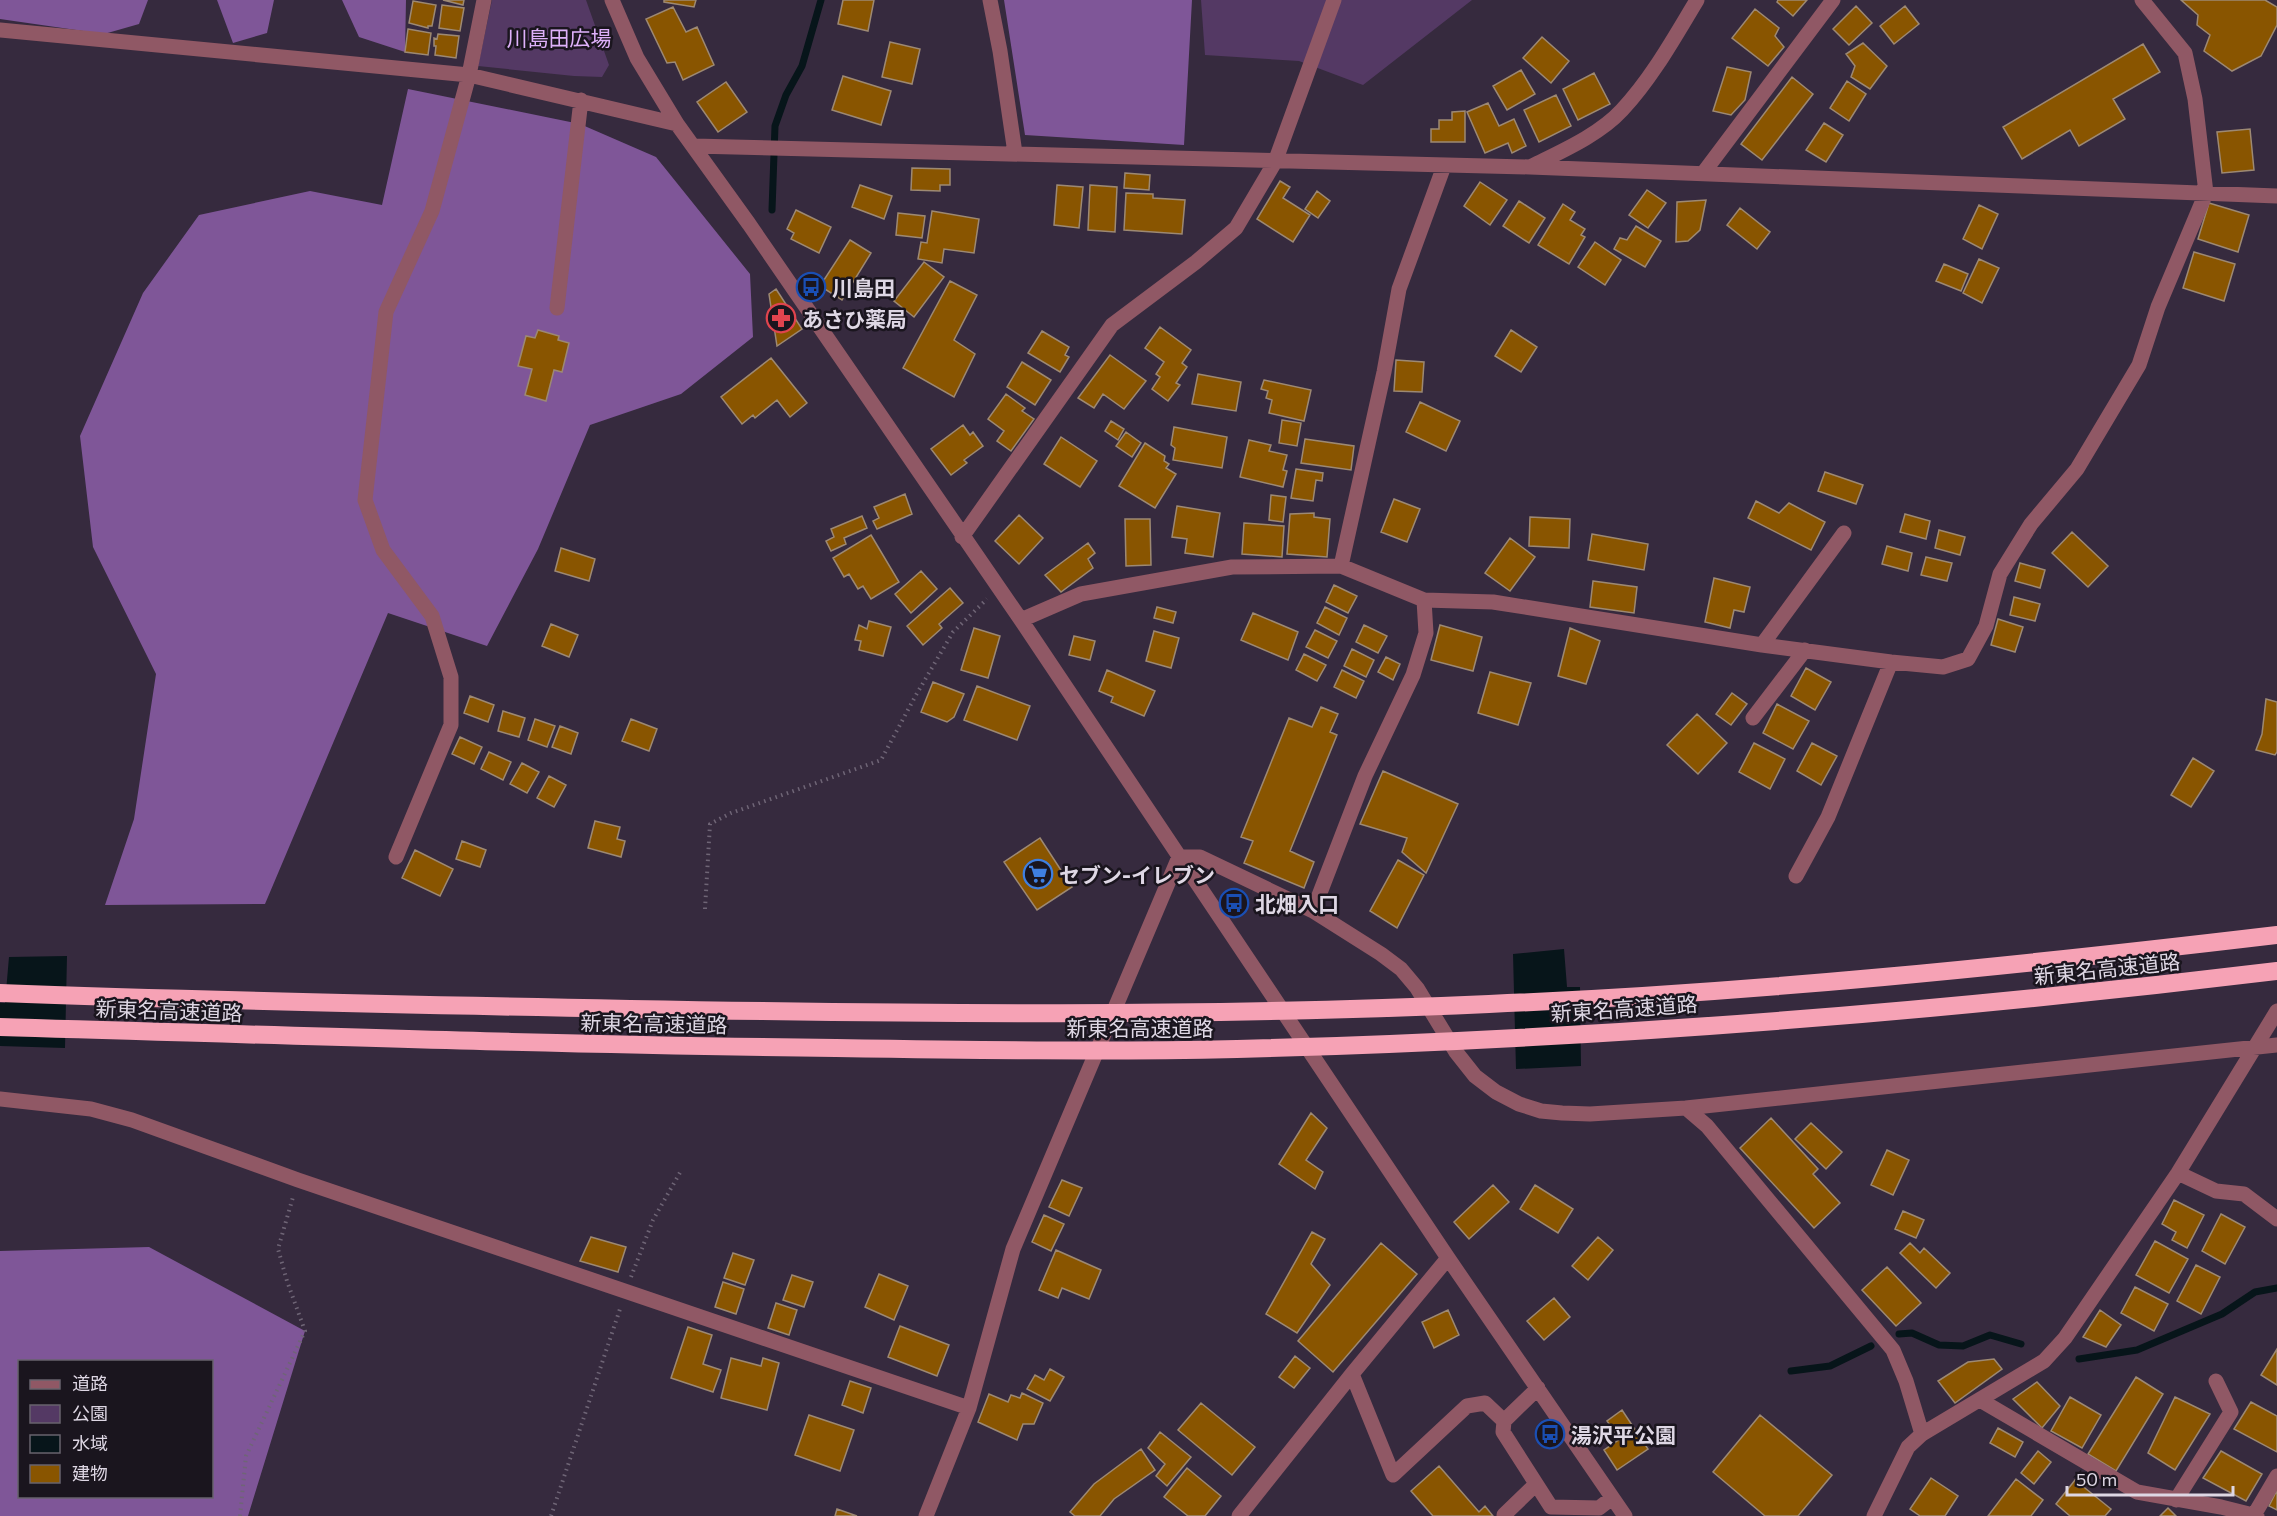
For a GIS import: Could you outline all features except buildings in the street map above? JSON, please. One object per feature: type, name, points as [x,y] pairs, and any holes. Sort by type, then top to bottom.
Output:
[{"type":"highway","name":"新東名高速道路","points":[[0,993],[750,1011],[1005,1014],[1229,1012],[1491,1004],[1828,982],[2110,955],[2277,935]]},
{"type":"highway","name":"新東名高速道路","points":[[0,1027],[435,1041],[759,1047],[1007,1051],[1234,1049],[1494,1039],[1827,1018],[2115,991],[2277,971]]},
{"type":"street","points":[[396,857],[451,725],[451,677],[432,616],[383,550],[365,500],[386,312],[432,211],[469,75],[484,0]]},
{"type":"street","points":[[612,0],[637,58],[677,124],[749,224],[1021,620],[1448,1258],[1625,1516]]},
{"type":"street","points":[[990,0],[1015,153]]},
{"type":"street","points":[[962,537],[1112,325],[1196,262],[1236,228],[1275,162],[1334,0]]},
{"type":"street","points":[[1530,167],[1582,140],[1621,112],[1654,70],[1697,0]]},
{"type":"street","points":[[1704,172],[1833,0]]},
{"type":"street","points":[[1021,620],[1081,594],[1220,569],[1341,566],[1424,600],[1493,602],[1762,645],[1891,662],[1943,667],[1968,659],[1986,626],[2000,573],[2031,524],[2077,469],[2139,365],[2158,307],[2206,193],[2195,99],[2185,53],[2142,0]]},
{"type":"street","points":[[0,30],[469,75],[677,124]]},
{"type":"street","points":[[557,308],[581,100]]},
{"type":"street","points":[[694,146],[1704,172],[2277,196]]},
{"type":"street","points":[[1341,566],[1384,372],[1399,289],[1444,166]]},
{"type":"street","points":[[1762,645],[1844,533]]},
{"type":"street","points":[[1313,911],[1365,776],[1413,675],[1426,633],[1424,600]]},
{"type":"street","points":[[1753,718],[1805,650]]},
{"type":"street","points":[[1796,876],[1828,817],[1891,662]]},
{"type":"street","points":[[1179,858],[1200,858],[1313,911],[1381,954],[1401,969],[1417,988],[1456,1052],[1475,1076],[1496,1092],[1541,1111],[1590,1114],[1686,1108],[2277,1045]]},
{"type":"street","points":[[926,1516],[969,1408],[1013,1249],[1179,858]]},
{"type":"street","points":[[1874,1516],[1908,1446],[1922,1434],[2044,1361],[2065,1338],[2178,1173],[2277,1011]]},
{"type":"street","points":[[0,1099],[92,1108],[132,1120],[298,1180],[969,1408]]},
{"type":"street","points":[[1686,1108],[1707,1126],[1893,1350],[1906,1381],[1922,1434]]},
{"type":"street","points":[[2178,1173],[2216,1191],[2244,1194],[2277,1219]]},
{"type":"street","points":[[1239,1516],[1448,1258]]},
{"type":"street","points":[[1352,1374],[1393,1475],[1467,1406],[1485,1403],[1504,1421]]},
{"type":"street","points":[[2176,1500],[2231,1412],[2216,1381]]},
{"type":"street","points":[[1538,1388],[1504,1421],[1503,1432],[1551,1507],[1599,1508],[1612,1498]]},
{"type":"street","points":[[1980,1400],[2137,1492],[2218,1512],[2256,1515],[2277,1476]]},
{"type":"street","points":[[1504,1515],[1536,1484]]},
{"type":"path","points":[[705,909],[710,824],[731,813],[882,760],[953,632],[998,588]]},
{"type":"path","points":[[551,1516],[626,1290],[653,1220],[682,1169]]},
{"type":"path","points":[[240,1516],[246,1456],[305,1331],[287,1281],[279,1249],[298,1180]]},
{"type":"green space","name":"川島田広場","points":[[492,0],[586,0],[609,65],[602,77],[478,66]]},
{"type":"green space","points":[[1201,0],[1472,0],[1363,85],[1299,61],[1205,55]]},
{"type":"shaded area","points":[[0,0],[148,0],[139,24],[104,34],[0,19]]},
{"type":"shaded area","points":[[217,0],[274,0],[267,33],[233,43]]},
{"type":"shaded area","points":[[342,0],[406,0],[405,52],[359,37]]},
{"type":"shaded area","points":[[1004,0],[1192,0],[1184,145],[1025,135]]},
{"type":"shaded area","points":[[408,89],[580,124],[656,157],[750,274],[753,337],[681,394],[590,425],[538,549],[487,646],[388,613],[265,904],[105,905],[134,819],[156,674],[93,547],[80,436],[143,293],[199,215],[310,191],[382,205]]},
{"type":"shaded area","points":[[149,1247],[305,1331],[248,1516],[0,1516],[0,1251]]},
{"type":"water","points":[[1564,949],[1567,987],[1580,987],[1581,1066],[1516,1069],[1513,954]]},
{"type":"water","points":[[67,956],[65,1048],[0,1046],[0,1003],[5,1003],[9,957]]},
{"type":"waterway","points":[[772,210],[775,126],[786,95],[802,66],[821,0]]},
{"type":"waterway","points":[[2079,1359],[2137,1350],[2222,1314],[2255,1292],[2277,1288]]},
{"type":"waterway","points":[[1899,1334],[1912,1333],[1939,1345],[1963,1346],[1990,1335],[2021,1344]]},
{"type":"waterway","points":[[1791,1371],[1830,1366],[1871,1346]]},
{"type":"place","name":"川島田","points":[[811,287]]},
{"type":"place","name":"あさひ薬局","points":[[781,318]]},
{"type":"place","name":"セブン-イレブン","points":[[1038,874]]},
{"type":"place","name":"北畑入口","points":[[1234,903]]},
{"type":"place","name":"湯沢平公園","points":[[1550,1434]]}]
